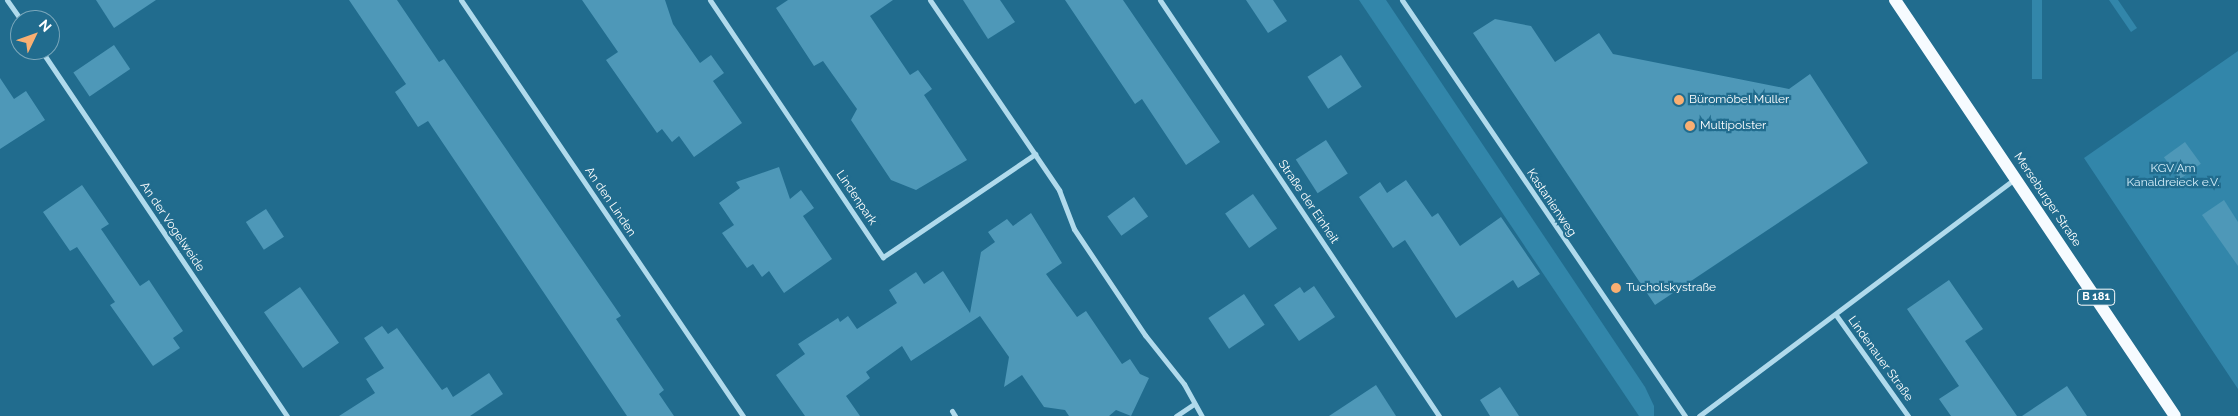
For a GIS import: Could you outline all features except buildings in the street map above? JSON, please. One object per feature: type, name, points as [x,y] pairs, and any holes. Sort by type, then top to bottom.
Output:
[{"type":"main road","name":"Merseburger Straße","points":[[1895,0],[2175,416]]},
{"type":"street","name":"An den Linden","points":[[460,0],[743,416]]},
{"type":"street","name":"Lindenpark","points":[[710,0],[883,256],[1035,154]]},
{"type":"street","points":[[930,0],[1059,190],[1074,230],[1146,335],[1184,384],[1202,416]]},
{"type":"street","name":"Straße der Einheit","points":[[1160,0],[1438,416]]},
{"type":"street","name":"Kastanienweg","points":[[1402,0],[1685,416]]},
{"type":"street","name":"An der Vogelweide","points":[[48,60],[287,416]]},
{"type":"street","points":[[1699,416],[2016,178]]},
{"type":"street","name":"Lindenauer Straße","points":[[1836,315],[1908,416]]},
{"type":"street","points":[[1176,416],[1194,404]]},
{"type":"green space","points":[[1359,0],[1386,0],[1645,387],[1654,406],[1654,416],[1639,416]]},
{"type":"green space","points":[[2032,0],[2042,0],[2042,79],[2032,79]]},
{"type":"green space","points":[[2109,0],[2118,0],[2137,28],[2131,32]]},
{"type":"green space","name":"KGV Am Kanaldreieck e.V.","points":[[2238,51],[2238,389],[2084,158]]},
{"type":"place","name":"Büromöbel Müller","points":[[1679,100]]},
{"type":"place","name":"Multipolster","points":[[1690,126]]},
{"type":"place","name":"Tucholskystraße","points":[[1616,288]]}]
